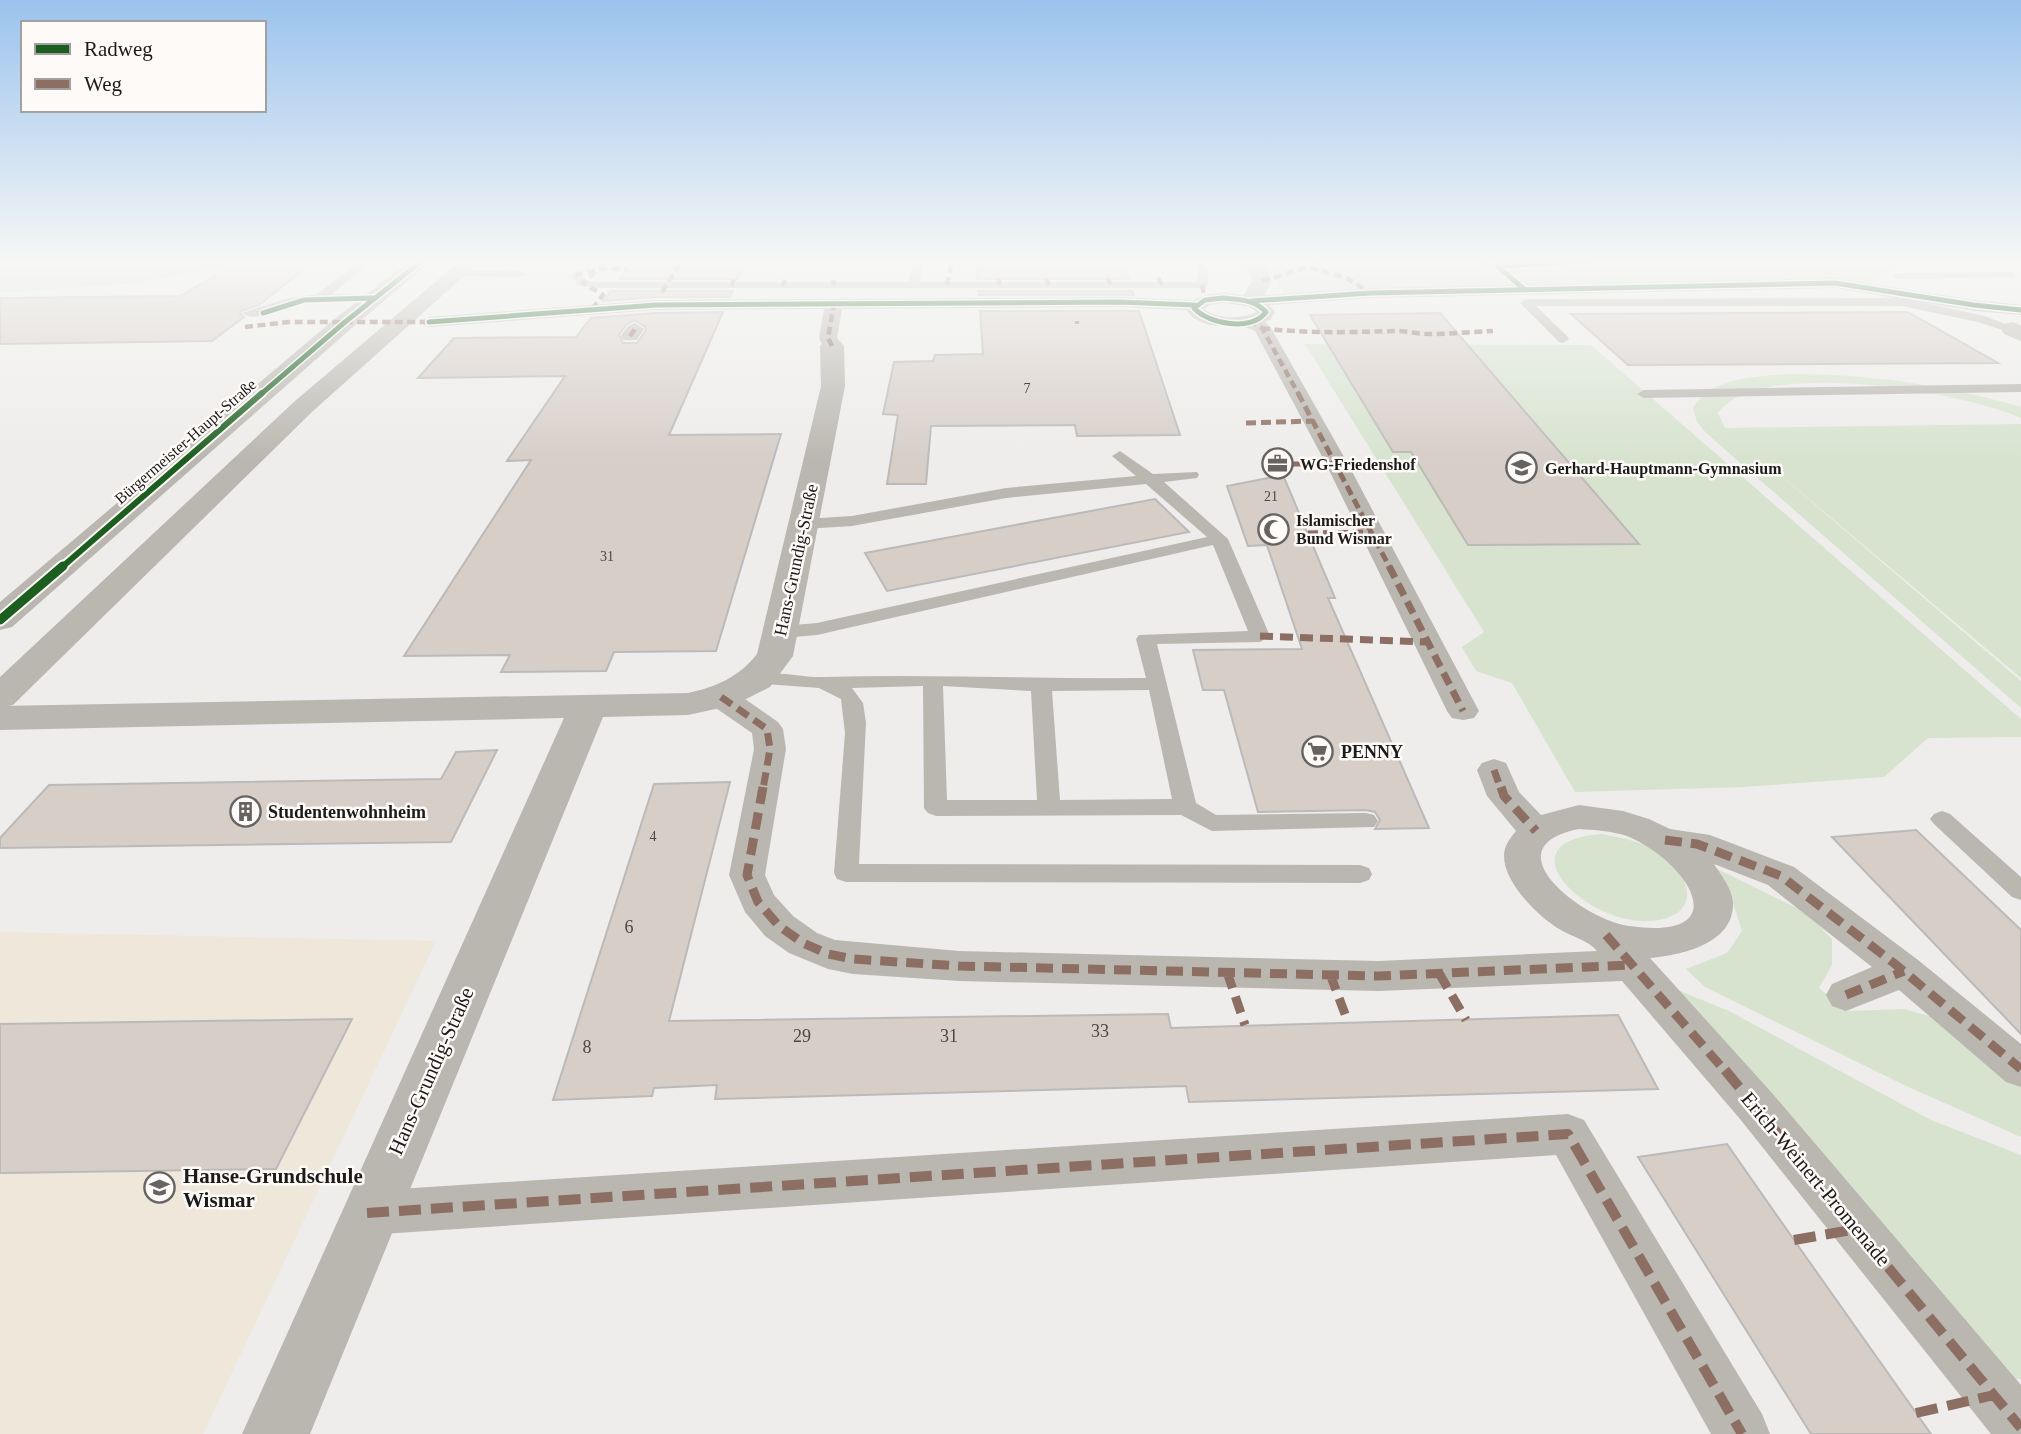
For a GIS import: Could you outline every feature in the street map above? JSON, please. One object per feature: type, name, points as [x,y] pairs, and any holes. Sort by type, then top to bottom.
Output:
[{"type":"street","name":"Bürgermeister-Haupt-Straße","points":[[0,620],[339,327]]},
{"type":"street","points":[[0,697],[304,406],[394,327]]},
{"type":"street","points":[[830,327],[828,338],[832,346]]},
{"type":"street","points":[[1261,327],[1331,453],[1463,711]]},
{"type":"street","name":"Hans-Grundig-Straße","points":[[0,718],[588,708],[688,704],[721,697],[757,679],[775,656],[832,386],[832,346]]},
{"type":"street","points":[[721,697],[767,729],[770,750],[747,875],[758,902],[779,926],[803,943],[828,954],[853,959],[959,966],[1379,976],[1619,950]]},
{"type":"street","name":"Hans-Grundig-Straße","points":[[276,1434],[367,1213],[435,1064],[588,708]]},
{"type":"street","points":[[1494,770],[1504,796],[1536,831]]},
{"type":"street","name":"Erich-Weinert-Promenade","points":[[1619,950],[1640,942],[1670,942],[1695,933],[1710,918],[1713,899],[1706,879],[1689,858],[1665,840],[1627,825],[1579,817],[1555,821],[1536,831],[1525,845],[1523,863],[1531,883],[1549,904],[1619,950],[1756,1106],[2021,1428]]},
{"type":"street","points":[[1665,840],[1697,844],[1781,876],[1904,971],[2021,1069]]},
{"type":"street","points":[[1846,995],[1904,971]]},
{"type":"street","points":[[367,1213],[1568,1133],[1742,1434]]},
{"type":"lane","points":[[1551,327],[1563,339]]},
{"type":"lane","points":[[1644,394],[2021,388]]},
{"type":"lane","points":[[1120,456],[1219,539],[1259,636],[1146,639],[1185,807]]},
{"type":"lane","points":[[804,524],[852,521],[1006,493],[1191,475]]},
{"type":"lane","points":[[781,632],[817,629],[1219,539]]},
{"type":"lane","points":[[757,679],[1041,685],[1158,684]]},
{"type":"lane","points":[[933,681],[936,808],[1185,807],[1213,823],[1366,821]]},
{"type":"lane","points":[[816,682],[836,687],[849,696],[856,715],[846,873],[1360,874]]},
{"type":"lane","points":[[1041,685],[1049,808]]},
{"type":"lane","points":[[1942,820],[2021,891]]},
{"type":"shaded area","name":"Hanse-Grundschule Wismar","points":[[0,932],[436,941],[203,1434],[0,1434]]},
{"type":"green space","points":[[1305,344],[1591,345],[2021,719],[2021,737],[1928,738],[1884,777],[1744,787],[1575,792],[1512,683],[1476,671],[1462,647],[1484,632]]},
{"type":"green space","points":[[1791,374],[1907,382],[2021,407],[2021,418],[1956,398],[1911,390],[1864,384],[1817,383],[1774,386],[1740,396],[1718,413],[1725,428],[2021,424],[2021,678],[1752,451],[2021,681],[2021,708],[1706,433],[1697,422],[1693,408],[1711,390],[1736,380]]},
{"type":"green space","points":[[1602,834],[1649,847],[1675,867],[1687,891],[1681,910],[1657,920],[1639,921],[1594,907],[1575,894],[1561,879],[1555,864],[1558,850],[1573,840]]},
{"type":"green space","points":[[1689,855],[1807,913],[1832,939],[1832,965],[1819,988],[1847,1011],[1904,1009],[1936,1018],[2021,1082],[2021,1137],[1904,1085],[1705,987],[1686,969],[1727,953],[1742,931],[1733,903]]},
{"type":"green space","points":[[1663,984],[1729,1011],[1931,1120],[2021,1155],[2021,1379],[1993,1378]]},
{"type":"building","points":[[0,327],[231,327],[212,341],[0,344]]},
{"type":"building","points":[[584,327],[625,327],[619,335],[623,343],[637,343],[646,330],[645,327],[716,327],[669,435],[781,434],[716,651],[614,652],[606,671],[501,672],[510,655],[404,656],[531,460],[507,461],[565,376],[418,378],[454,338],[576,337]]},
{"type":"building","points":[[981,327],[1144,327],[1180,435],[1077,436],[1075,425],[931,426],[926,484],[887,484],[898,415],[883,414],[894,362],[933,361],[935,355],[983,354]]},
{"type":"building","points":[[1317,327],[1452,327],[1639,544],[1468,545],[1411,452],[1393,452]]},
{"type":"building","points":[[1585,327],[1934,327],[1998,363],[1628,365]]},
{"type":"building","name":"PENNY","points":[[1283,475],[1335,598],[1328,598],[1429,828],[1375,829],[1380,820],[1375,812],[1366,810],[1258,812],[1224,690],[1203,690],[1193,650],[1302,649],[1267,545],[1248,546],[1227,486]]},
{"type":"building","points":[[1155,499],[1189,532],[887,591],[865,553]]},
{"type":"building","name":"Studentenwohnheim","points":[[497,750],[451,842],[0,848],[0,838],[49,785],[441,779],[456,752]]},
{"type":"building","points":[[730,782],[669,1021],[1168,1014],[1171,1028],[1618,1015],[1658,1089],[1189,1102],[1186,1086],[715,1099],[717,1085],[654,1088],[652,1096],[553,1100],[654,784]]},
{"type":"building","points":[[1916,830],[2021,930],[2021,1034],[1832,837]]},
{"type":"building","points":[[352,1019],[276,1169],[0,1173],[0,1024]]},
{"type":"building","points":[[1727,1144],[1931,1434],[1811,1434],[1638,1157]]},
{"type":"marked path","points":[[830,327],[828,338],[832,346]]},
{"type":"marked path","points":[[1260,327],[1337,464],[1463,711]]},
{"type":"marked path","points":[[1262,328],[1290,332],[1336,331],[1363,334],[1398,331],[1426,334],[1493,331]]},
{"type":"marked path","points":[[630,336],[635,329]]},
{"type":"marked path","points":[[1246,423],[1313,421]]},
{"type":"marked path","points":[[1277,464],[1337,464]]},
{"type":"marked path","points":[[1308,533],[1372,532]]},
{"type":"marked path","points":[[1260,636],[1429,642]]},
{"type":"marked path","points":[[721,697],[767,729],[770,749],[747,875],[758,902],[779,926],[803,943],[828,954],[853,959],[959,966],[1379,976],[1632,965]]},
{"type":"marked path","points":[[1494,770],[1504,796],[1536,831]]},
{"type":"marked path","points":[[1665,840],[1697,844],[1781,876],[1895,964],[2021,1069]]},
{"type":"marked path","points":[[1606,935],[1756,1106],[2021,1428]]},
{"type":"marked path","points":[[1846,995],[1904,971]]},
{"type":"marked path","points":[[1227,972],[1245,1025]]},
{"type":"marked path","points":[[1439,973],[1466,1020]]},
{"type":"marked path","points":[[1330,974],[1348,1022]]},
{"type":"marked path","points":[[367,1213],[1568,1134],[1742,1434]]},
{"type":"marked path","points":[[1794,1240],[1857,1229]]},
{"type":"marked path","points":[[1916,1413],[1994,1395]]},
{"type":"cycle path","points":[[0,620],[339,327]]},
{"type":"place","name":"WG-Friedenshof","points":[[1277,464]]},
{"type":"place","name":"Gerhard-Hauptmann-Gymnasium","points":[[1522,468]]},
{"type":"place","name":"Islamischer Bund Wismar","points":[[1273,529]]},
{"type":"place","name":"PENNY","points":[[1318,752]]},
{"type":"place","name":"Studentenwohnheim","points":[[245,812]]},
{"type":"place","name":"Hanse-Grundschule Wismar","points":[[160,1188]]}]
